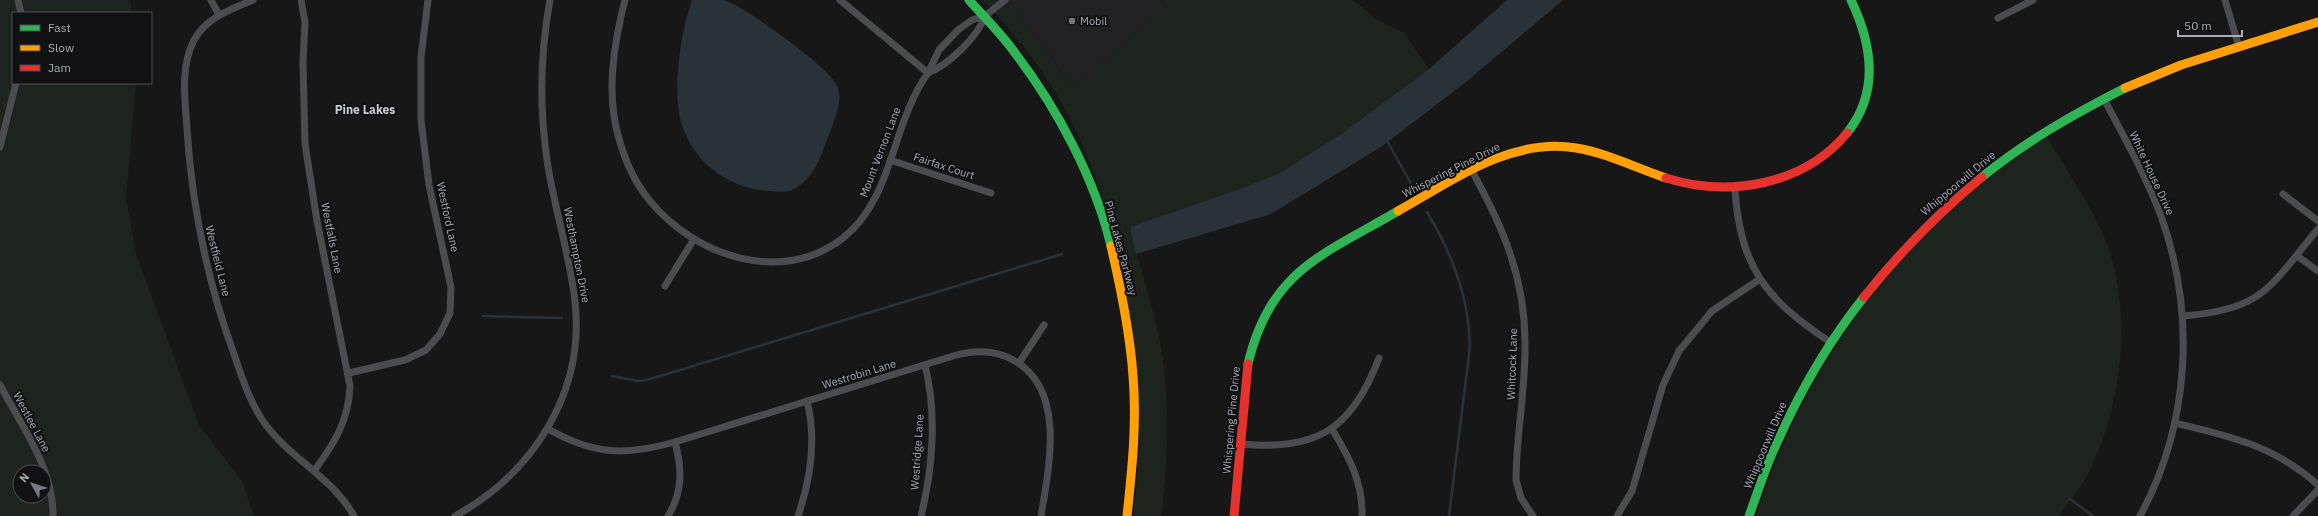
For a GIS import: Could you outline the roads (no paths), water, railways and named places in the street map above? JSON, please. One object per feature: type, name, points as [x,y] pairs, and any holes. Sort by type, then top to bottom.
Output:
[{"type":"street","points":[[18,0],[22,12]]},
{"type":"street","points":[[211,0],[219,15]]},
{"type":"street","name":"Westfield Lane","points":[[253,0],[219,15],[202,29],[194,41],[185,73],[190,174],[205,260],[226,333],[255,406],[267,427],[282,444],[334,488],[354,516]]},
{"type":"street","name":"Westfalls Lane","points":[[301,0],[305,22],[303,62],[305,144],[317,221],[349,373],[350,394],[346,416],[336,439],[314,471]]},
{"type":"street","name":"Westford Lane","points":[[349,373],[416,356],[434,342],[446,324],[450,313],[451,287],[429,185],[421,120],[421,57],[428,0]]},
{"type":"street","name":"Westhampton Drive","points":[[455,516],[483,499],[508,480],[534,450],[548,429],[560,405],[571,372],[577,327],[573,283],[547,162],[541,111],[543,46],[550,0]]},
{"type":"street","name":"Mount Vernon Lane","points":[[625,0],[616,39],[613,108],[619,139],[631,171],[645,194],[664,215],[694,239],[721,252],[759,262],[793,260],[818,253],[842,239],[865,216],[877,196],[910,105],[928,73],[936,54],[946,42],[967,23],[985,16]]},
{"type":"street","points":[[840,0],[928,73],[948,62],[978,31],[985,16],[1005,0]]},
{"type":"street","name":"Pine Lakes Parkway","points":[[969,0],[1015,51],[1054,110],[1080,160],[1108,238],[1123,300],[1132,362],[1135,432],[1127,516]]},
{"type":"street","name":"Whispering Pine Drive","points":[[1234,516],[1247,368],[1250,351],[1266,311],[1281,289],[1299,270],[1318,256],[1472,171],[1514,152],[1539,147],[1565,146],[1606,154],[1680,182],[1710,188],[1735,189],[1764,184],[1805,167],[1833,149],[1856,121],[1867,96],[1871,80],[1871,62],[1865,31],[1851,0]]},
{"type":"street","points":[[1998,18],[2033,0]]},
{"type":"street","points":[[2224,0],[2239,47]]},
{"type":"street","name":"Whippoorwill Drive","points":[[1750,516],[1785,424],[1830,342],[1857,304],[1892,261],[1953,200],[2028,142],[2104,98],[2155,75],[2318,22]]},
{"type":"street","points":[[0,147],[2,130],[16,84]]},
{"type":"street","name":"White House Drive","points":[[2104,98],[2161,216],[2176,269],[2183,316],[2183,372],[2175,423],[2159,476],[2140,516]]},
{"type":"street","name":"Fairfax Court","points":[[890,160],[991,193]]},
{"type":"street","name":"Whitcock Lane","points":[[1472,171],[1505,234],[1514,264],[1521,297],[1525,350],[1516,480],[1523,504],[1533,516]]},
{"type":"street","points":[[1735,189],[1743,242],[1760,279],[1790,313],[1830,342]]},
{"type":"street","points":[[2283,194],[2318,221]]},
{"type":"street","points":[[2183,316],[2220,312],[2248,302],[2271,286],[2298,256],[2318,230]]},
{"type":"street","points":[[665,286],[694,239]]},
{"type":"street","points":[[2298,256],[2318,272]]},
{"type":"street","points":[[1617,516],[1626,504],[1632,491],[1663,385],[1679,351],[1712,311],[1760,279]]},
{"type":"street","points":[[1019,363],[1044,325]]},
{"type":"street","name":"Westrobin Lane","points":[[548,429],[579,444],[608,452],[641,450],[675,442],[961,354],[979,351],[1002,355],[1019,363],[1037,381],[1048,406],[1049,445],[1041,516]]},
{"type":"street","points":[[1240,444],[1269,446],[1291,444],[1309,440],[1332,429],[1348,414],[1363,395],[1379,358]]},
{"type":"street","name":"Westridge Lane","points":[[920,516],[929,469],[931,441],[930,392],[925,365]]},
{"type":"street","name":"Westlee Lane","points":[[0,386],[42,466],[50,490],[53,516]]},
{"type":"street","points":[[798,516],[805,492],[813,449],[812,423],[807,402]]},
{"type":"street","points":[[2175,423],[2229,436],[2258,446],[2292,463],[2318,485]]},
{"type":"street","points":[[1332,429],[1348,456],[1356,474],[1363,503],[1362,516]]},
{"type":"street","points":[[668,516],[678,496],[680,476],[680,460],[675,442]]},
{"type":"street","points":[[2293,516],[2318,490]]},
{"type":"waterway","points":[[1386,139],[1414,189]]},
{"type":"waterway","points":[[1427,212],[1445,245],[1459,280],[1468,318],[1469,355],[1449,516]]},
{"type":"waterway","points":[[612,376],[638,381],[647,380],[1062,254]]},
{"type":"waterway","points":[[483,316],[562,318]]},
{"type":"waterway","points":[[2070,499],[2093,516]]},
{"type":"place","name":"Mobil","points":[[1072,21]]},
{"type":"district","name":"Pine Lakes","points":[[365,109]]}]
